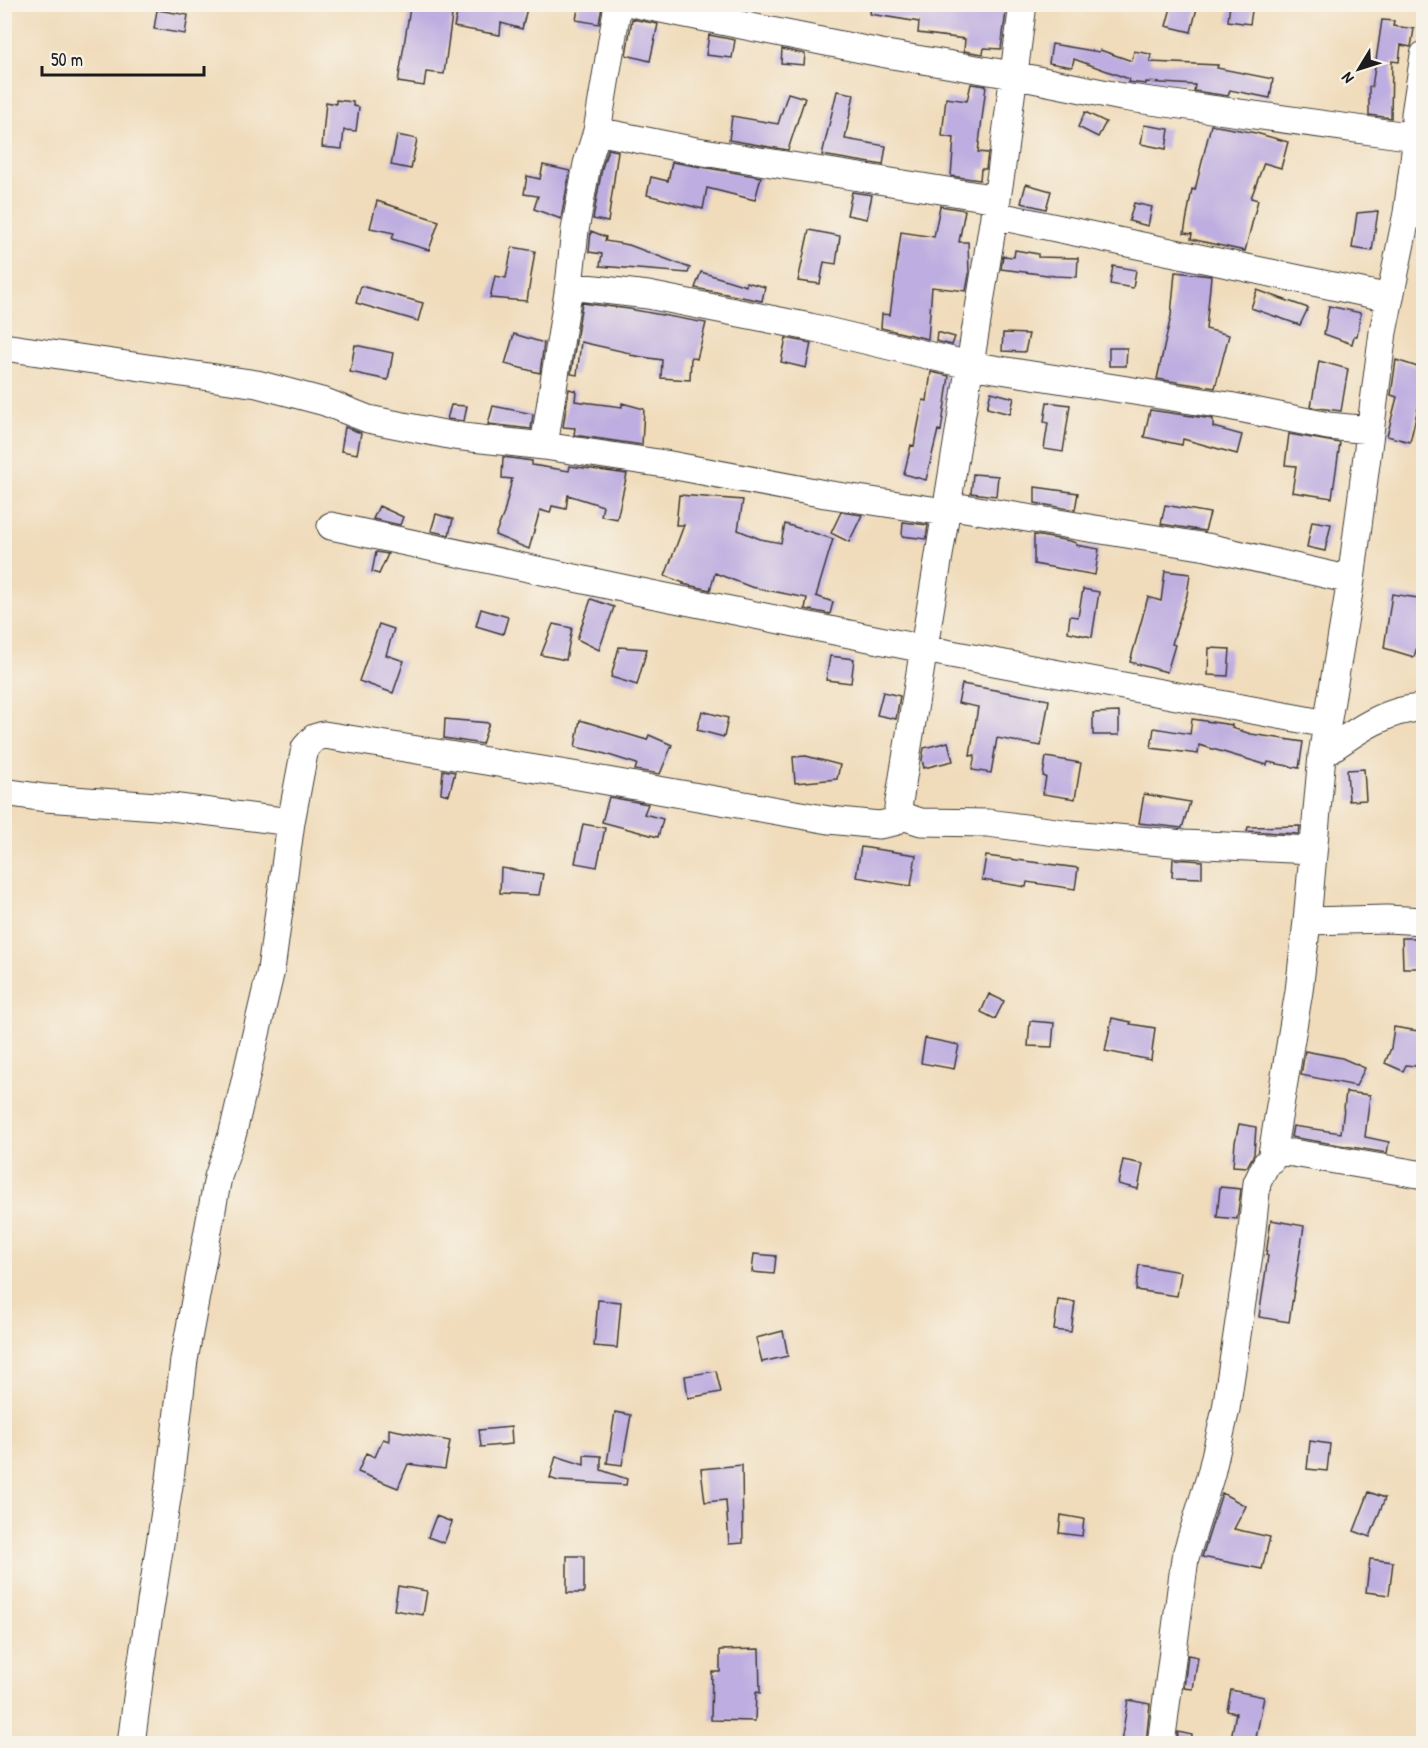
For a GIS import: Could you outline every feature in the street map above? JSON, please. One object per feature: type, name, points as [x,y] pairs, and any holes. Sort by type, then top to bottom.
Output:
[{"type":"street","points":[[544,446],[569,286],[575,230],[587,164],[597,131],[618,4]]},
{"type":"street","points":[[636,4],[886,54],[1122,96],[1415,137]]},
{"type":"street","points":[[1023,4],[996,207],[898,808],[902,816],[921,822],[988,823],[1071,834],[1173,843],[1313,850]]},
{"type":"street","points":[[1271,1160],[1299,991],[1322,755],[1351,580],[1383,332],[1407,213],[1415,137],[1415,114],[1424,55]]},
{"type":"street","points":[[597,131],[996,207],[1390,298]]},
{"type":"street","points":[[569,286],[659,297],[810,327],[969,365],[1229,406],[1328,426],[1370,430]]},
{"type":"street","points":[[4,347],[257,384],[324,402],[368,419],[454,436],[544,446],[665,464],[825,494],[946,508],[1207,547],[1351,580]]},
{"type":"street","points":[[331,526],[924,649],[1327,724]]},
{"type":"street","points":[[1322,755],[1356,732],[1392,714],[1424,708]]},
{"type":"street","points":[[131,1743],[170,1479],[184,1360],[218,1178],[233,1132],[272,969],[291,822],[305,748],[314,738],[324,735],[567,774],[828,820],[879,825],[894,822],[902,816]]},
{"type":"street","points":[[4,792],[45,798],[171,807],[291,822]]},
{"type":"street","points":[[1307,921],[1387,919],[1424,921]]},
{"type":"street","points":[[1161,1743],[1185,1558],[1211,1474],[1226,1409],[1250,1248],[1257,1182],[1266,1164],[1278,1152],[1424,1175]]},
{"type":"building","points":[[459,4],[528,4],[522,29],[501,23],[500,35],[454,27]]},
{"type":"building","points":[[579,4],[602,7],[599,24],[576,20]]},
{"type":"building","points":[[871,4],[1007,4],[1001,49],[984,48],[983,54],[964,51],[965,39],[918,33],[919,22],[870,14]]},
{"type":"building","points":[[1172,4],[1198,4],[1191,32],[1166,26]]},
{"type":"building","points":[[1230,4],[1253,4],[1250,24],[1228,21]]},
{"type":"building","points":[[410,8],[452,15],[444,74],[426,72],[424,86],[398,82]]},
{"type":"building","points":[[157,10],[188,15],[185,34],[154,29]]},
{"type":"building","points":[[632,19],[658,24],[650,61],[626,55]]},
{"type":"building","points":[[1382,20],[1394,21],[1393,26],[1414,29],[1411,47],[1401,45],[1399,62],[1392,61],[1391,118],[1369,115],[1369,87],[1372,87]]},
{"type":"building","points":[[709,35],[735,40],[732,58],[706,55]]},
{"type":"building","points":[[1052,44],[1099,52],[1100,50],[1132,61],[1134,51],[1151,54],[1150,62],[1218,65],[1217,68],[1273,79],[1270,98],[1230,90],[1228,96],[1194,91],[1195,85],[1128,82],[1129,79],[1074,59],[1072,67],[1049,63]]},
{"type":"building","points":[[782,49],[805,54],[804,65],[781,63]]},
{"type":"building","points":[[971,84],[986,86],[978,152],[988,153],[986,169],[981,169],[980,180],[951,176],[954,138],[942,136],[946,98],[967,101]]},
{"type":"building","points":[[837,91],[854,94],[845,139],[886,146],[883,165],[822,155]]},
{"type":"building","points":[[788,93],[805,98],[788,150],[729,140],[732,116],[778,124]]},
{"type":"building","points":[[336,100],[353,102],[353,106],[359,107],[356,131],[344,130],[342,149],[322,147],[326,102],[336,104]]},
{"type":"building","points":[[1085,112],[1106,122],[1098,137],[1078,127]]},
{"type":"building","points":[[1144,125],[1169,129],[1166,149],[1141,144]]},
{"type":"building","points":[[1211,125],[1256,133],[1288,142],[1281,168],[1264,163],[1251,198],[1258,200],[1245,251],[1191,239],[1192,234],[1184,233],[1192,189],[1195,190]]},
{"type":"building","points":[[397,135],[417,139],[411,169],[391,165]]},
{"type":"building","points":[[608,149],[618,151],[608,222],[593,219],[602,168]]},
{"type":"building","points":[[672,162],[761,177],[755,200],[707,188],[703,209],[647,195],[651,177],[668,181]]},
{"type":"building","points":[[543,165],[570,171],[561,219],[534,209],[538,196],[524,194],[527,176],[540,179]]},
{"type":"building","points":[[1026,184],[1051,191],[1046,209],[1021,203]]},
{"type":"building","points":[[852,192],[872,195],[867,219],[847,215]]},
{"type":"building","points":[[377,201],[439,221],[429,250],[392,239],[394,233],[370,228]]},
{"type":"building","points":[[1134,203],[1152,207],[1148,226],[1129,221]]},
{"type":"building","points":[[940,206],[965,210],[959,242],[968,242],[969,275],[966,291],[932,287],[928,339],[881,328],[882,314],[890,315],[901,232],[934,237]]},
{"type":"building","points":[[1378,211],[1372,251],[1352,248],[1357,213]]},
{"type":"building","points":[[809,230],[840,236],[836,264],[824,262],[820,284],[798,281]]},
{"type":"building","points":[[591,231],[606,237],[605,241],[629,245],[690,268],[688,273],[600,266],[602,254],[589,252]]},
{"type":"building","points":[[512,247],[535,251],[527,301],[490,298],[495,276],[506,278]]},
{"type":"building","points":[[1015,250],[1038,254],[1038,257],[1078,258],[1077,277],[1001,269],[1003,256],[1014,257]]},
{"type":"building","points":[[1113,266],[1136,270],[1133,288],[1110,284]]},
{"type":"building","points":[[701,272],[746,286],[746,282],[765,287],[762,301],[695,288]]},
{"type":"building","points":[[1175,272],[1211,276],[1206,329],[1229,335],[1215,388],[1157,379],[1171,316]]},
{"type":"building","points":[[361,286],[423,303],[418,321],[356,303]]},
{"type":"building","points":[[1257,290],[1308,308],[1300,325],[1251,308]]},
{"type":"building","points":[[582,303],[706,323],[697,359],[691,357],[690,380],[661,378],[662,360],[630,355],[630,353],[581,342],[577,375],[571,374]]},
{"type":"building","points":[[1329,306],[1361,313],[1357,336],[1354,336],[1352,344],[1324,334]]},
{"type":"building","points":[[937,332],[955,337],[952,345],[936,341]]},
{"type":"building","points":[[1003,333],[1029,334],[1025,352],[1002,351]]},
{"type":"building","points":[[514,334],[544,343],[540,373],[505,364]]},
{"type":"building","points":[[786,338],[811,343],[806,368],[781,362]]},
{"type":"building","points":[[355,345],[393,353],[388,380],[350,372]]},
{"type":"building","points":[[1109,348],[1127,348],[1126,366],[1109,366]]},
{"type":"building","points":[[1396,360],[1424,369],[1424,395],[1419,404],[1410,442],[1387,436],[1397,397],[1391,395]]},
{"type":"building","points":[[1319,361],[1348,369],[1341,411],[1311,407]]},
{"type":"building","points":[[931,372],[949,376],[941,431],[938,430],[926,480],[904,474],[911,445],[914,446],[923,400],[927,401]]},
{"type":"building","points":[[569,389],[576,391],[575,401],[622,407],[622,403],[644,409],[642,445],[574,435],[575,428],[563,427]]},
{"type":"building","points":[[991,392],[1014,398],[1010,414],[987,408]]},
{"type":"building","points":[[1047,402],[1070,405],[1063,452],[1044,449],[1048,423],[1044,422]]},
{"type":"building","points":[[451,405],[467,406],[464,421],[447,419]]},
{"type":"building","points":[[493,406],[533,414],[531,429],[488,424]]},
{"type":"building","points":[[1150,410],[1213,419],[1213,427],[1242,435],[1237,454],[1183,439],[1182,445],[1144,437]]},
{"type":"building","points":[[345,427],[361,433],[357,454],[341,451]]},
{"type":"building","points":[[1289,434],[1340,443],[1332,498],[1292,492],[1296,466],[1285,465]]},
{"type":"building","points":[[503,457],[532,461],[532,465],[569,471],[570,466],[627,474],[617,519],[601,516],[603,506],[568,495],[566,509],[552,506],[550,513],[540,510],[529,549],[495,535],[504,513],[512,479],[502,478]]},
{"type":"building","points":[[973,474],[998,476],[996,496],[971,493]]},
{"type":"building","points":[[1035,487],[1078,493],[1075,510],[1035,503]]},
{"type":"building","points":[[679,495],[743,500],[738,530],[760,539],[781,543],[785,524],[833,539],[816,596],[833,602],[830,614],[805,609],[807,598],[751,587],[715,573],[710,590],[683,584],[665,576],[684,525],[676,525]]},
{"type":"building","points":[[1165,505],[1210,513],[1205,531],[1161,524]]},
{"type":"building","points":[[379,506],[403,517],[400,525],[373,519]]},
{"type":"building","points":[[841,512],[862,515],[849,542],[831,533]]},
{"type":"building","points":[[436,514],[453,519],[449,535],[431,531]]},
{"type":"building","points":[[1312,521],[1331,524],[1325,551],[1307,547]]},
{"type":"building","points":[[903,522],[928,525],[926,539],[902,536]]},
{"type":"building","points":[[1034,535],[1099,549],[1095,575],[1034,564]]},
{"type":"building","points":[[376,552],[388,554],[379,574],[372,572]]},
{"type":"building","points":[[1165,571],[1190,574],[1187,595],[1172,644],[1175,645],[1167,672],[1130,662],[1148,597],[1161,601]]},
{"type":"building","points":[[1083,589],[1099,592],[1092,637],[1068,632],[1070,616],[1078,617]]},
{"type":"building","points":[[1392,594],[1424,599],[1424,641],[1419,641],[1414,657],[1384,648]]},
{"type":"building","points":[[591,599],[614,607],[599,650],[577,639]]},
{"type":"building","points":[[481,609],[508,617],[503,634],[476,626]]},
{"type":"building","points":[[379,624],[394,629],[386,655],[404,661],[393,693],[359,681]]},
{"type":"building","points":[[553,624],[572,628],[566,660],[541,655]]},
{"type":"building","points":[[619,647],[647,649],[637,685],[611,677]]},
{"type":"building","points":[[1209,648],[1230,649],[1228,676],[1208,675]]},
{"type":"building","points":[[830,656],[854,659],[851,683],[826,680]]},
{"type":"building","points":[[962,684],[1049,700],[1041,746],[997,738],[991,773],[972,770],[975,755],[970,756],[978,707],[958,703]]},
{"type":"building","points":[[883,692],[900,696],[896,719],[877,715]]},
{"type":"building","points":[[702,711],[728,718],[724,737],[697,730]]},
{"type":"building","points":[[1119,712],[1119,735],[1093,735],[1093,713]]},
{"type":"building","points":[[445,719],[489,723],[482,744],[444,738]]},
{"type":"building","points":[[1192,719],[1232,725],[1232,728],[1251,734],[1303,742],[1299,768],[1268,762],[1267,765],[1199,745],[1198,754],[1151,748],[1154,728],[1190,734]]},
{"type":"building","points":[[580,720],[647,740],[649,735],[672,745],[660,774],[635,770],[637,764],[575,747]]},
{"type":"building","points":[[948,742],[953,761],[924,768],[922,760],[924,748]]},
{"type":"building","points":[[806,756],[840,765],[837,779],[795,783],[793,757]]},
{"type":"building","points":[[1046,757],[1081,763],[1075,799],[1043,794]]},
{"type":"building","points":[[1364,769],[1366,800],[1349,801],[1347,770]]},
{"type":"building","points":[[443,770],[455,772],[449,795],[441,793]]},
{"type":"building","points":[[1144,794],[1190,802],[1182,828],[1139,823]]},
{"type":"building","points":[[609,797],[648,804],[644,814],[663,819],[658,837],[602,822]]},
{"type":"building","points":[[583,824],[605,828],[597,867],[575,863]]},
{"type":"building","points":[[1300,826],[1299,834],[1247,831],[1248,827]]},
{"type":"building","points":[[861,847],[916,855],[911,886],[856,877]]},
{"type":"building","points":[[986,856],[1078,868],[1075,889],[1027,882],[1026,887],[982,880]]},
{"type":"building","points":[[1173,859],[1202,861],[1202,878],[1172,877]]},
{"type":"building","points":[[501,868],[543,874],[539,895],[500,893]]},
{"type":"building","points":[[1402,938],[1419,938],[1419,947],[1424,946],[1424,968],[1403,968]]},
{"type":"building","points":[[989,994],[1004,1001],[995,1019],[981,1012]]},
{"type":"building","points":[[1112,1018],[1155,1028],[1151,1060],[1105,1051]]},
{"type":"building","points":[[1030,1021],[1054,1023],[1052,1047],[1028,1046]]},
{"type":"building","points":[[1394,1027],[1424,1032],[1424,1067],[1406,1065],[1403,1071],[1385,1063],[1391,1048]]},
{"type":"building","points":[[925,1038],[959,1045],[954,1069],[921,1063]]},
{"type":"building","points":[[1305,1051],[1342,1058],[1365,1068],[1356,1086],[1301,1075]]},
{"type":"building","points":[[1346,1092],[1370,1095],[1365,1137],[1389,1142],[1387,1153],[1291,1137],[1293,1126],[1341,1133]]},
{"type":"building","points":[[1239,1124],[1256,1127],[1254,1154],[1247,1167],[1233,1166]]},
{"type":"building","points":[[1123,1160],[1143,1164],[1138,1189],[1118,1184]]},
{"type":"building","points":[[1220,1187],[1241,1189],[1237,1219],[1217,1217]]},
{"type":"building","points":[[1271,1220],[1304,1226],[1289,1322],[1259,1317]]},
{"type":"building","points":[[754,1254],[776,1256],[774,1274],[752,1272]]},
{"type":"building","points":[[1139,1265],[1181,1272],[1177,1296],[1136,1290]]},
{"type":"building","points":[[598,1300],[621,1302],[617,1348],[594,1346]]},
{"type":"building","points":[[1058,1300],[1075,1302],[1071,1332],[1054,1330]]},
{"type":"building","points":[[783,1331],[788,1356],[762,1362],[756,1338]]},
{"type":"building","points":[[716,1371],[721,1392],[688,1398],[685,1376]]},
{"type":"building","points":[[615,1412],[631,1415],[622,1465],[607,1463]]},
{"type":"building","points":[[511,1427],[512,1444],[481,1447],[479,1430]]},
{"type":"building","points":[[389,1429],[450,1441],[445,1469],[408,1464],[398,1488],[358,1472],[366,1453],[375,1457],[383,1439],[389,1441]]},
{"type":"building","points":[[1310,1441],[1330,1444],[1327,1471],[1307,1469]]},
{"type":"building","points":[[584,1455],[601,1456],[601,1470],[627,1479],[626,1485],[558,1481],[550,1478],[556,1456],[584,1465]]},
{"type":"building","points":[[742,1465],[743,1543],[729,1544],[726,1500],[705,1502],[701,1469]]},
{"type":"building","points":[[1369,1492],[1385,1498],[1370,1537],[1354,1531]]},
{"type":"building","points":[[1222,1493],[1246,1506],[1234,1529],[1270,1537],[1262,1569],[1202,1557]]},
{"type":"building","points":[[1061,1515],[1084,1519],[1082,1536],[1059,1533]]},
{"type":"building","points":[[436,1516],[452,1522],[444,1543],[428,1537]]},
{"type":"building","points":[[567,1556],[584,1556],[584,1593],[567,1593]]},
{"type":"building","points":[[1370,1559],[1393,1562],[1389,1595],[1366,1592]]},
{"type":"building","points":[[398,1586],[427,1591],[423,1615],[394,1610]]},
{"type":"building","points":[[759,1649],[760,1693],[756,1692],[755,1721],[711,1720],[712,1672],[720,1672],[720,1650]]},
{"type":"building","points":[[1188,1655],[1198,1657],[1193,1689],[1184,1688]]},
{"type":"building","points":[[1231,1690],[1264,1697],[1255,1743],[1230,1743],[1236,1713],[1227,1711]]},
{"type":"building","points":[[1128,1700],[1150,1704],[1146,1743],[1121,1742]]},
{"type":"building","points":[[1178,1732],[1192,1735],[1191,1743],[1177,1743]]}]
